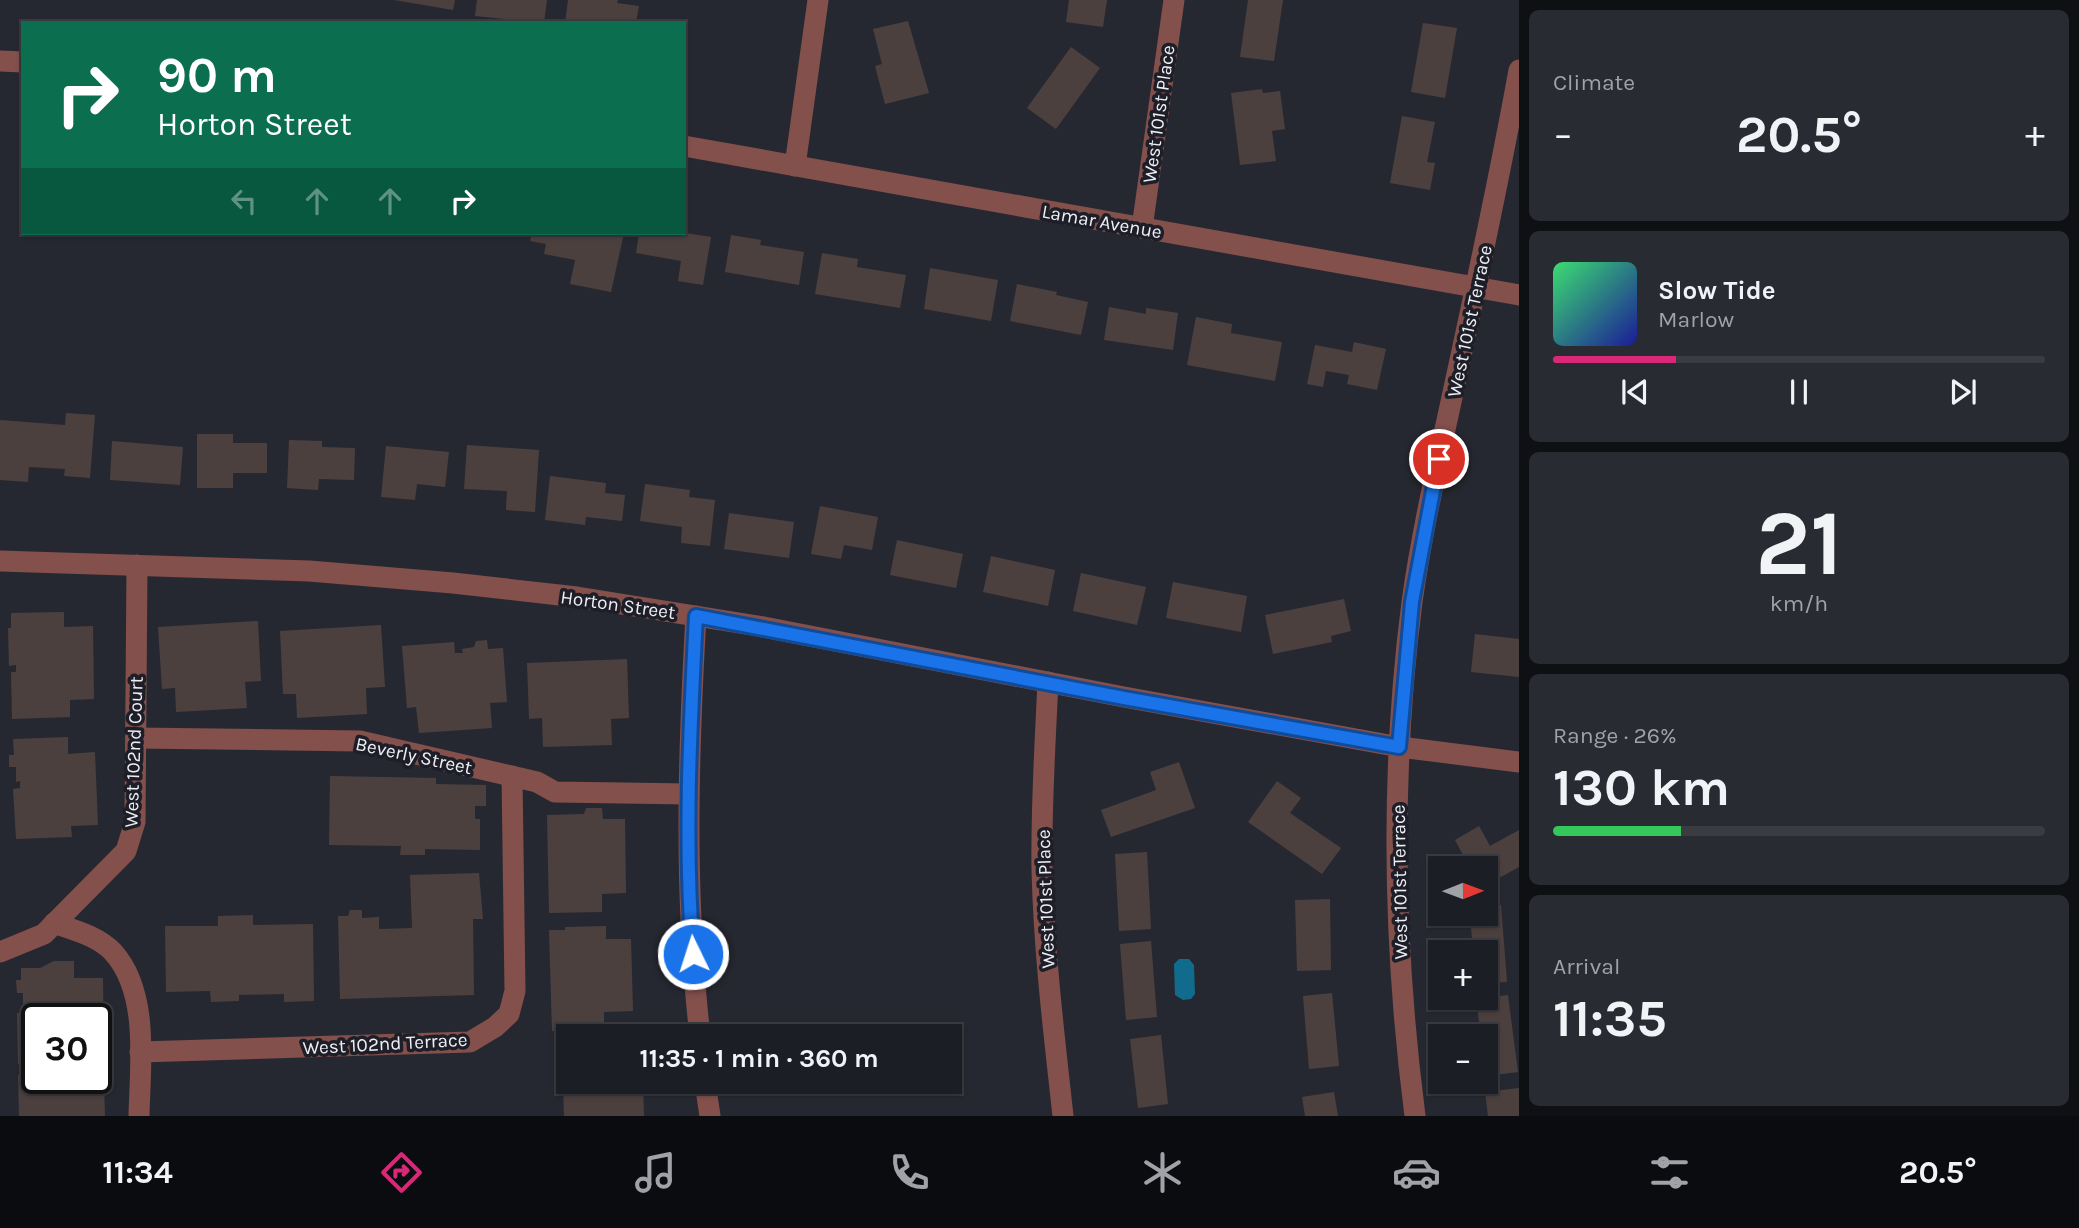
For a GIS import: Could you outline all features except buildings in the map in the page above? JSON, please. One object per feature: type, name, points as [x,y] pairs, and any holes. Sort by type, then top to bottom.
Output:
[{"type":"street","points":[[795,166],[818,0]]},
{"type":"street","name":"West 101st Place","points":[[1142,228],[1174,0]]},
{"type":"street","points":[[0,61],[21,62]]},
{"type":"street","name":"West 101st Terrace","points":[[1415,1116],[1397,910],[1396,806],[1412,602],[1421,548],[1499,185],[1519,70]]},
{"type":"street","name":"Lamar Avenue","points":[[686,146],[1519,295]]},
{"type":"street","name":"Horton Street","points":[[0,561],[309,571],[577,597],[696,616],[1399,747],[1519,762]]},
{"type":"street","name":"West 102nd Court","points":[[54,923],[126,851],[135,822],[137,565]]},
{"type":"street","points":[[696,616],[687,841],[699,1024]]},
{"type":"street","name":"West 101st Place","points":[[1048,682],[1042,871],[1048,977],[1063,1116]]},
{"type":"street","name":"Beverly Street","points":[[136,738],[360,741],[537,782],[555,792],[689,794]]},
{"type":"street","name":"West 102nd Terrace","points":[[140,1052],[470,1042],[495,1027],[509,1014],[515,991],[512,776]]},
{"type":"street","points":[[0,952],[44,934],[54,923],[90,936],[112,952],[129,978],[137,997],[139,1116]]},
{"type":"street","points":[[707,1094],[710,1116]]},
{"type":"water","points":[[1179,959],[1189,959],[1194,965],[1195,994],[1191,999],[1183,1000],[1175,995],[1174,964]]},
{"type":"route","points":[[693,954],[687,841],[696,616],[1124,698],[1399,747],[1412,602],[1439,459]]}]
